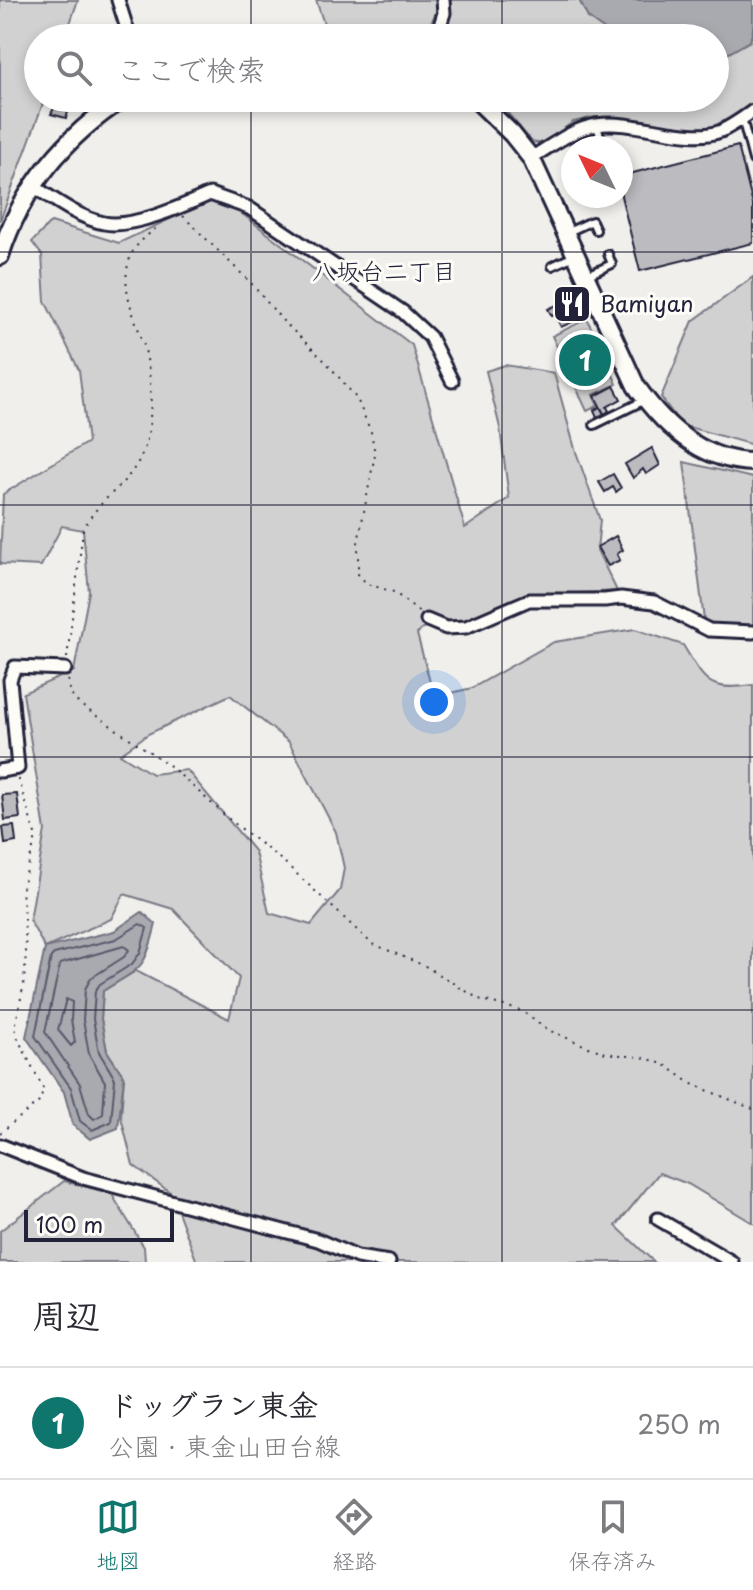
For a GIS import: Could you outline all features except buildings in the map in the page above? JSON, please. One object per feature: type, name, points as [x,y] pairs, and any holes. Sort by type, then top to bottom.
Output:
[{"type":"main road","points":[[0,256],[16,214],[33,186],[61,150],[102,112]]},
{"type":"main road","points":[[489,112],[531,158],[636,386],[653,410],[683,438],[708,452],[753,462]]},
{"type":"street","points":[[118,0],[126,24]]},
{"type":"street","points":[[440,24],[443,0]]},
{"type":"street","points":[[531,158],[577,130],[597,125],[614,123],[698,134],[720,132],[753,111]]},
{"type":"street","points":[[33,186],[82,215],[105,223],[138,221],[168,209],[176,210],[210,194],[249,208],[403,312],[430,337],[452,381]]},
{"type":"street","points":[[427,620],[446,628],[466,627],[529,600],[621,598],[654,602],[709,630],[753,632]]},
{"type":"street","points":[[0,771],[18,768],[10,680],[15,667],[65,669]]},
{"type":"street","points":[[0,1145],[83,1178],[318,1240],[357,1257],[389,1262]]},
{"type":"street","points":[[658,1219],[732,1262]]},
{"type":"lane","points":[[742,118],[753,160]]},
{"type":"lane","points":[[597,125],[600,136]]},
{"type":"lane","points":[[566,233],[592,221],[596,230]]},
{"type":"lane","points":[[586,276],[612,264],[608,254]]},
{"type":"lane","points":[[552,266],[576,255]]},
{"type":"lane","points":[[594,425],[645,399]]},
{"type":"path","points":[[427,620],[394,592],[367,584],[358,574],[358,543],[375,454],[371,432],[357,399],[251,283],[176,210],[134,248],[128,261],[126,279],[129,300],[146,351],[150,379],[148,432],[134,469],[88,518],[83,530],[65,669],[71,695],[79,704],[169,765],[229,819],[284,862],[371,943],[425,966],[479,999],[522,1011],[546,1029],[606,1053],[646,1058],[665,1065],[692,1084],[753,1109]]},
{"type":"path","points":[[0,1133],[39,1102],[44,1090],[15,1028],[24,983],[26,952],[22,888],[36,838],[18,782],[18,768]]},
{"type":"shaded area","points":[[0,0],[78,0],[70,24],[24,24],[24,112],[40,112],[0,221]]},
{"type":"shaded area","points":[[316,0],[436,0],[437,10],[430,24],[324,24]]},
{"type":"shaded area","points":[[447,0],[753,0],[753,104],[718,127],[698,129],[618,117],[595,117],[573,122],[543,144],[532,142],[507,112],[729,112],[729,24],[443,24]]},
{"type":"shaded area","points":[[219,196],[412,345],[465,528],[509,498],[500,428],[486,371],[505,365],[554,373],[575,449],[600,520],[597,550],[617,591],[522,596],[467,622],[449,623],[433,619],[417,634],[434,697],[472,688],[554,642],[635,629],[683,645],[703,675],[716,685],[753,685],[753,1223],[688,1184],[659,1173],[616,1226],[654,1262],[197,1262],[171,1193],[133,1165],[121,1117],[124,1077],[107,1051],[101,1019],[103,991],[136,971],[229,1019],[239,978],[173,909],[124,894],[111,919],[45,948],[30,921],[45,830],[23,693],[74,671],[89,592],[83,530],[62,526],[41,566],[0,564],[3,494],[88,442],[79,370],[45,301],[42,255],[32,242],[51,222],[119,243]],"holes":[[[230,695],[289,742],[336,832],[344,868],[340,890],[311,925],[269,913],[255,852],[187,770],[152,774],[120,754],[148,734]]]},
{"type":"shaded area","points":[[753,277],[753,445],[681,425],[661,397],[693,321]]},
{"type":"shaded area","points":[[587,319],[617,384],[593,395],[598,406],[587,411],[552,336]]},
{"type":"shaded area","points":[[684,462],[753,478],[753,632],[745,634],[704,620]]},
{"type":"shaded area","points":[[64,1181],[111,1193],[144,1247],[145,1262],[0,1262],[0,1231]]},
{"type":"water","points":[[579,0],[753,0],[750,41],[729,53],[729,24],[596,24],[588,18]]},
{"type":"water","points":[[142,912],[156,924],[145,959],[134,971],[103,991],[101,1019],[107,1051],[124,1077],[118,1128],[90,1139],[73,1125],[64,1092],[26,1037],[45,948],[114,931]]},
{"type":"place","name":"Bamiyan","points":[[572,304]]},
{"type":"place","name":"ドッグラン東金","points":[[585,360]]},
{"type":"district","name":"八坂台二丁目","points":[[384,272]]}]
